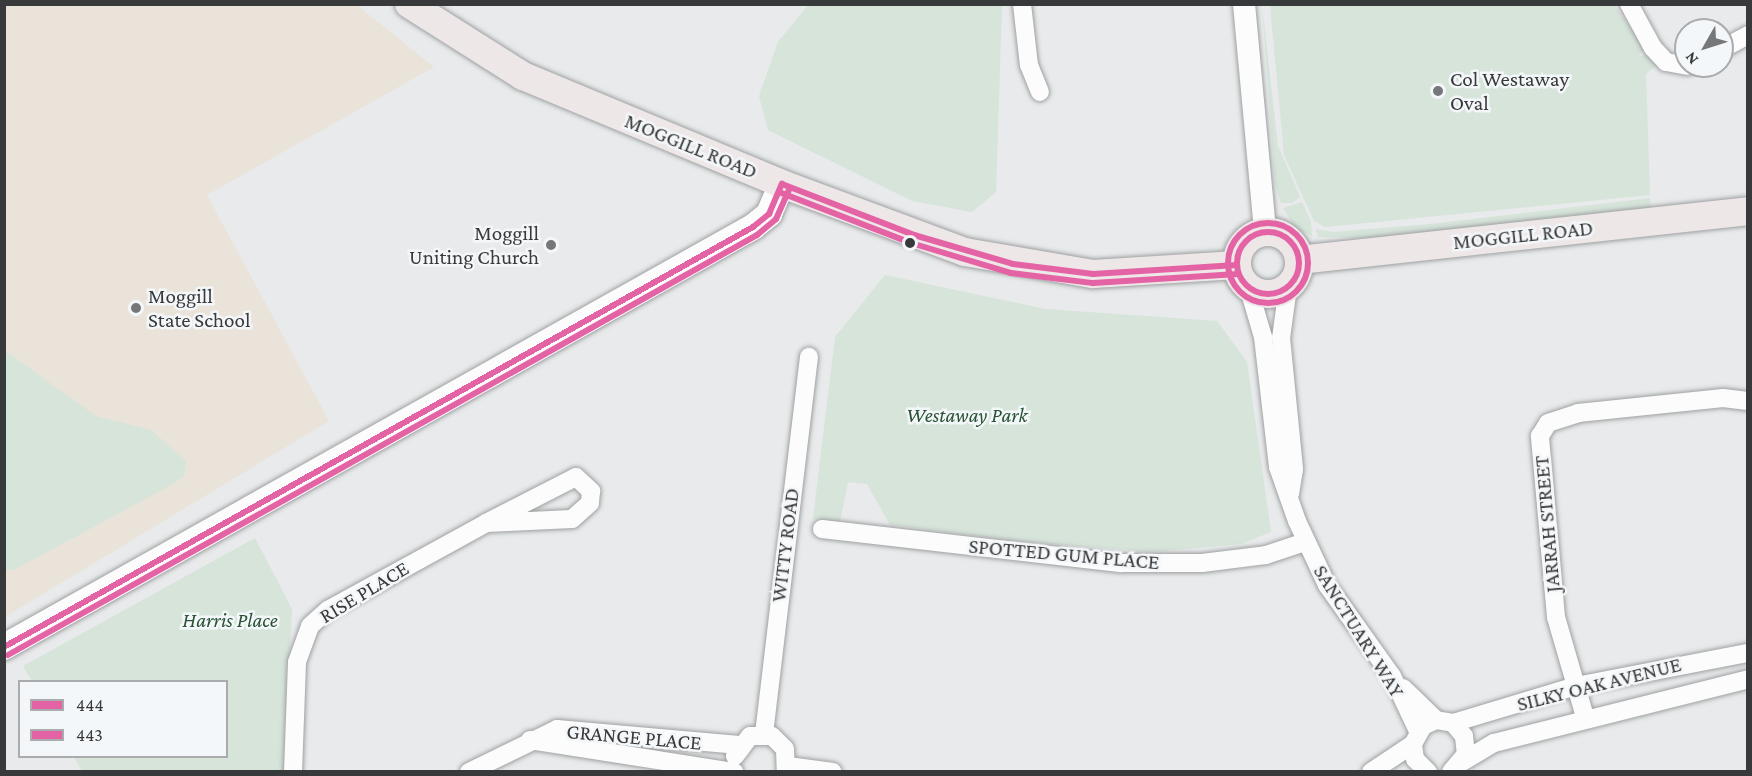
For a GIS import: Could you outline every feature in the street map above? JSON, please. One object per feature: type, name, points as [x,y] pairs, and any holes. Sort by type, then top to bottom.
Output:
[{"type":"main road","name":"MOGGILL ROAD","points":[[409,4],[523,75],[782,184],[914,235],[1013,264],[1093,274],[1243,276]]},
{"type":"main road","points":[[4,646],[753,227],[769,214],[782,184]]},
{"type":"main road","name":"MOGGILL ROAD","points":[[1299,260],[1748,211]]},
{"type":"main road","points":[[1265,232],[1284,236],[1299,260],[1288,287],[1268,294],[1243,276],[1242,246],[1265,232]]},
{"type":"street","points":[[1022,4],[1029,65],[1040,92]]},
{"type":"street","points":[[1244,4],[1265,232]]},
{"type":"street","points":[[1629,4],[1653,48],[1666,62],[1674,63]]},
{"type":"street","points":[[1734,43],[1748,35]]},
{"type":"street","name":"SANCTUARY WAY","points":[[1243,276],[1263,337],[1278,467],[1305,542],[1326,585],[1392,676],[1415,738]]},
{"type":"street","name":"SANCTUARY WAY","points":[[1288,287],[1281,338],[1294,469],[1290,496]]},
{"type":"street","name":"WITTY ROAD","points":[[764,734],[809,357]]},
{"type":"street","name":"JARRAH STREET","points":[[1585,717],[1556,617],[1540,436],[1548,423],[1578,413],[1722,398],[1748,401]]},
{"type":"street","name":"RISE PLACE","points":[[292,771],[297,662],[310,626],[328,610],[486,523],[576,477],[591,491],[583,514],[572,519],[486,523]]},
{"type":"street","name":"SPOTTED GUM PLACE","points":[[822,529],[1122,563],[1202,563],[1266,555],[1305,542]]},
{"type":"street","name":"SILKY OAK AVENUE","points":[[1371,771],[1415,738],[1444,722],[1576,686],[1748,653]]},
{"type":"street","points":[[1392,676],[1444,722]]},
{"type":"street","name":"SILKY OAK AVENUE","points":[[1457,767],[1494,743],[1585,717],[1748,679]]},
{"type":"street","name":"SILKY OAK AVENUE","points":[[1444,722],[1467,745],[1457,767]]},
{"type":"street","name":"GRANGE PLACE","points":[[469,771],[530,740],[575,728],[739,745]]},
{"type":"street","points":[[736,771],[739,745],[764,734],[780,741],[787,769],[833,771]]},
{"type":"street","points":[[1404,771],[1426,771],[1415,738]]},
{"type":"street","name":"GRANGE PLACE","points":[[530,740],[736,771]]},
{"type":"shaded area","name":"Moggill State School","points":[[5,5],[357,5],[434,67],[207,195],[329,421],[5,617]]},
{"type":"green space","points":[[808,5],[1002,5],[996,192],[972,212],[912,201],[768,130],[759,96],[778,42]]},
{"type":"green space","points":[[1262,5],[1278,146],[1300,197],[1292,203],[1281,203],[1275,185]]},
{"type":"green space","points":[[1270,5],[1614,5],[1645,48],[1638,57],[1648,54],[1657,65],[1646,74],[1650,195],[1325,227],[1314,221],[1284,155]]},
{"type":"green space","points":[[1650,198],[1651,210],[1369,238],[1318,237],[1316,229],[1334,232],[1430,224]]},
{"type":"green space","points":[[1302,202],[1311,222],[1312,236],[1296,229],[1283,208]]},
{"type":"green space","name":"Westaway Park","points":[[885,275],[1045,309],[1217,321],[1247,362],[1271,532],[1241,544],[1152,552],[1028,542],[890,525],[867,484],[848,482],[840,522],[813,519],[835,337]]},
{"type":"green space","points":[[4,350],[96,416],[151,430],[186,461],[184,476],[173,484],[14,570],[4,570]]},
{"type":"green space","name":"Harris Place","points":[[255,538],[292,609],[284,771],[82,771],[75,758],[228,758],[228,680],[31,680],[23,666]]},
{"type":"transit line","name":"444","points":[[782,184],[914,235],[1013,264],[1093,274],[1237,265]]},
{"type":"transit line","name":"444","points":[[4,647],[753,227],[769,214],[782,184]]},
{"type":"transit line","name":"443","points":[[8,655],[757,235],[776,219],[790,188]]},
{"type":"transit line","name":"443","points":[[779,192],[911,243],[1011,273],[1093,283],[1238,274]]},
{"type":"transit line","name":"443","points":[[1268,223],[1283,226],[1296,235],[1305,248],[1308,263],[1305,278],[1296,291],[1283,300],[1268,303],[1253,300],[1240,291],[1231,278],[1228,263],[1231,248],[1240,235],[1253,226],[1268,223]]},
{"type":"transit line","name":"444","points":[[1268,232],[1285,237],[1290,241],[1294,246],[1299,263],[1294,280],[1290,285],[1285,289],[1268,294],[1251,289],[1246,285],[1242,280],[1237,263],[1242,246],[1246,241],[1251,237],[1268,232]]},
{"type":"place","name":"Col Westaway Oval","points":[[1438,91]]},
{"type":"place","name":"Moggill Uniting Church","points":[[551,245]]},
{"type":"place","name":"Moggill State School","points":[[136,308]]}]
